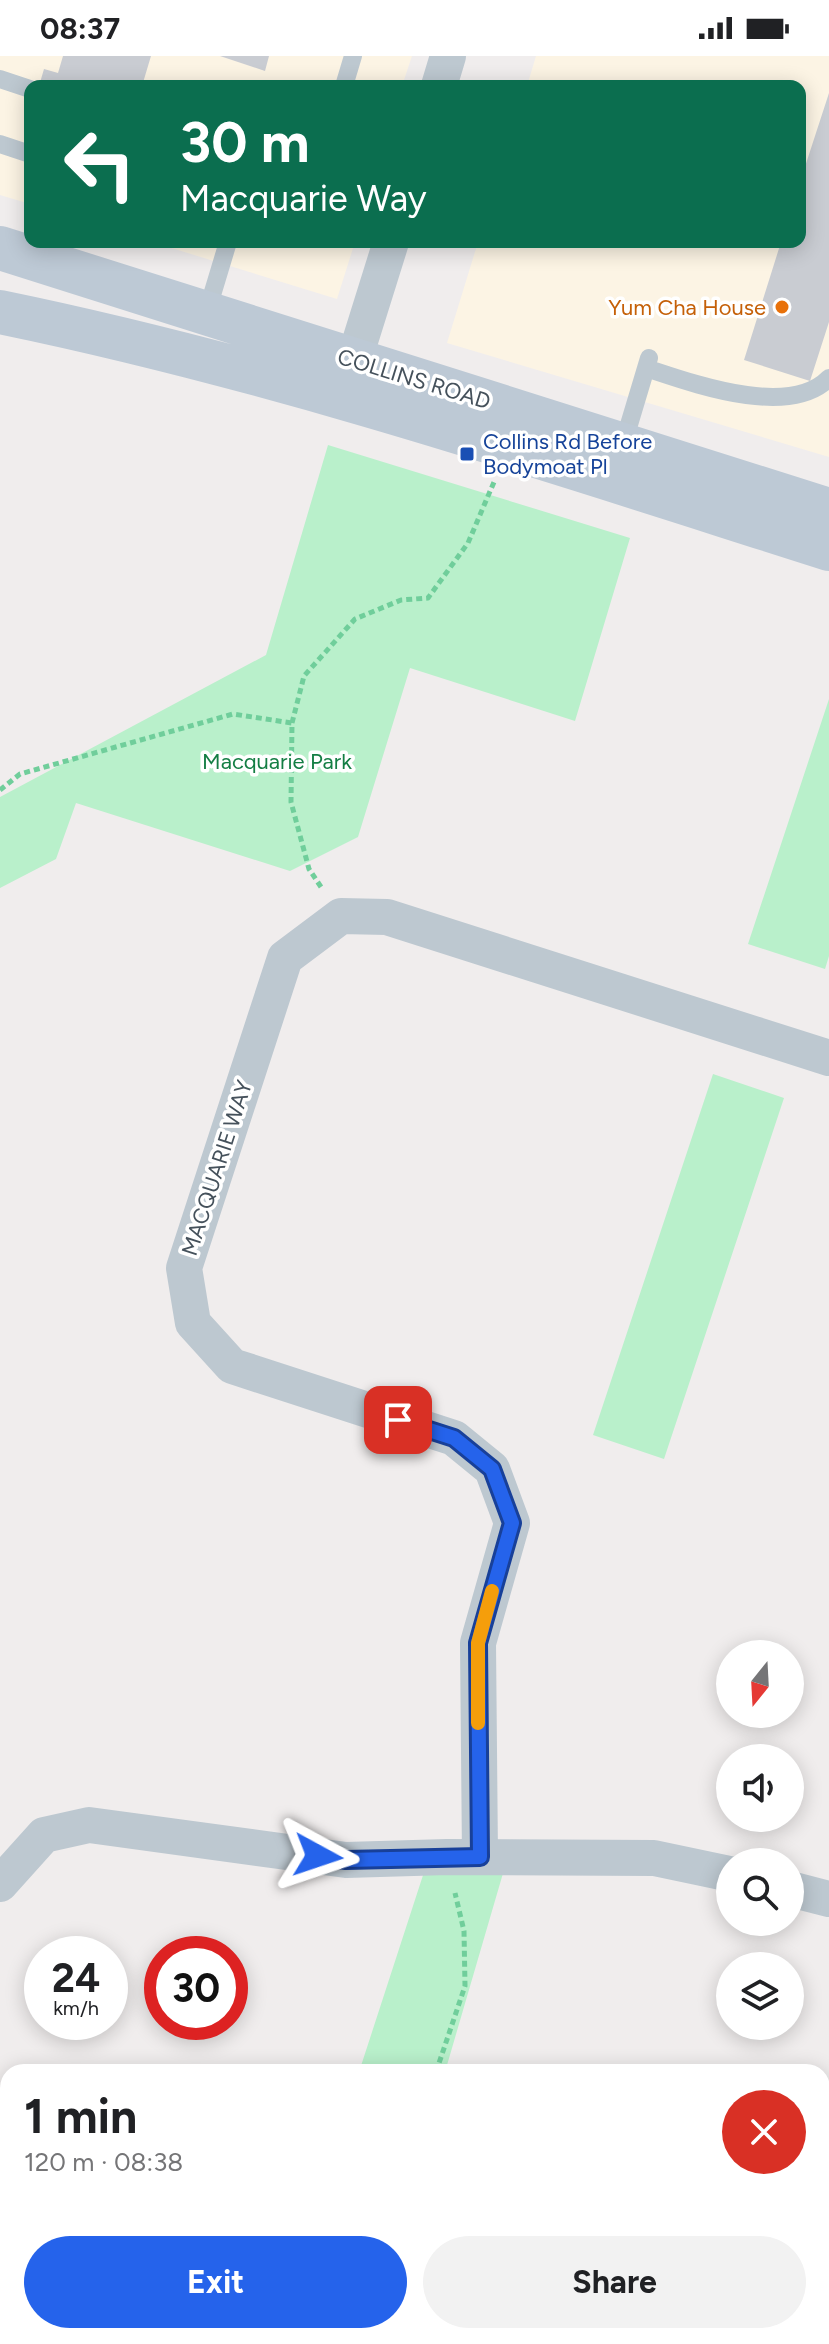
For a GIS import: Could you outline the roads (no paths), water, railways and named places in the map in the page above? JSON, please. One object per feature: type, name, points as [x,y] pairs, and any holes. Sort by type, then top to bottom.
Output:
[{"type":"main road","name":"COLLINS ROAD","points":[[0,248],[200,334],[348,379],[433,423],[829,510]]},
{"type":"main road","name":"COLLINS ROAD","points":[[0,312],[200,334]]},
{"type":"main road","name":"COLLINS ROAD","points":[[618,463],[829,549]]},
{"type":"street","points":[[348,379],[389,248]]},
{"type":"street","name":"MACQUARIE WAY","points":[[463,1857],[478,1643],[512,1523],[492,1469],[454,1438],[232,1366],[193,1323],[184,1268],[285,958],[341,916],[387,917],[829,1058]]},
{"type":"street","points":[[0,1884],[44,1835],[89,1825],[346,1860],[654,1858],[716,1871]]},
{"type":"street","points":[[804,1893],[829,1899]]},
{"type":"lane","points":[[346,80],[353,56]]},
{"type":"lane","points":[[0,79],[24,87]]},
{"type":"lane","points":[[0,144],[24,152]]},
{"type":"lane","points":[[200,334],[226,248]]},
{"type":"lane","points":[[618,463],[648,363],[748,398],[800,394],[823,385],[829,378]]},
{"type":"place","name":"Yum Cha House","points":[[782,307]]},
{"type":"place","name":"Collins Rd Before Bodymoat Pl","points":[[467,454]]},
{"type":"park label","name":"Macquarie Park","points":[[277,761]]}]
